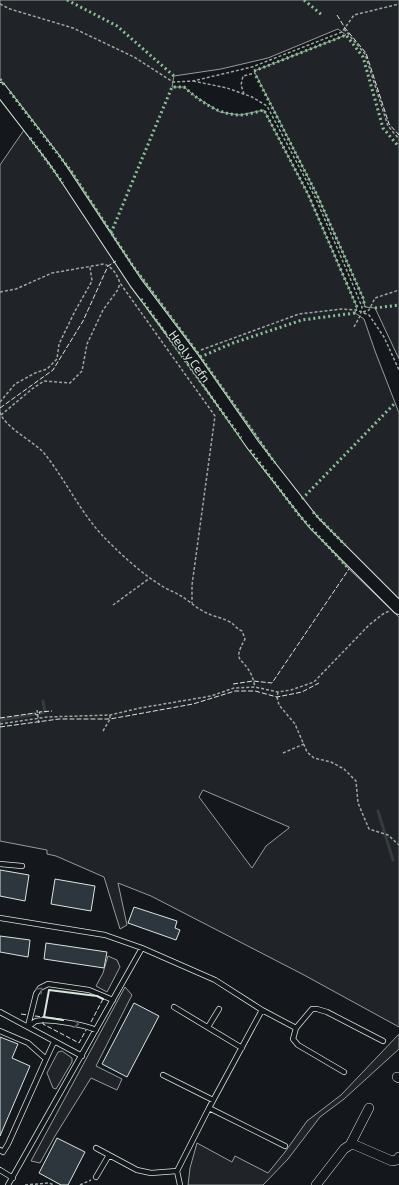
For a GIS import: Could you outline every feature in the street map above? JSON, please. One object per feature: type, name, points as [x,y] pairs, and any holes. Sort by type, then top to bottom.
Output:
[{"type":"street","name":"Heol y Cefn","points":[[3,95],[54,159],[136,283],[191,356],[253,444],[314,523],[398,607]]},
{"type":"street","points":[[316,1185],[344,1149],[350,1145],[369,1108]]},
{"type":"street","points":[[350,1145],[355,1145],[392,1161],[397,1160],[399,1157]]},
{"type":"lane","points":[[0,864],[22,866]]},
{"type":"lane","points":[[0,918],[105,935],[142,948],[215,980],[262,1010],[296,1028]]},
{"type":"lane","points":[[8,1185],[142,948]]},
{"type":"lane","points":[[28,1026],[36,994],[40,988],[48,984],[89,990],[113,1000]]},
{"type":"lane","points":[[174,1007],[242,1048]]},
{"type":"lane","points":[[208,1027],[219,1008]]},
{"type":"lane","points":[[344,1072],[298,1045],[293,1039],[296,1028],[312,1008],[327,1012],[383,1041]]},
{"type":"lane","points":[[180,1185],[177,1170],[262,1010]]},
{"type":"lane","points":[[0,1012],[82,1056]]},
{"type":"lane","points":[[28,1026],[44,1020],[83,1025],[96,1030]]},
{"type":"lane","points":[[0,1031],[28,1043],[46,1059]]},
{"type":"lane","points":[[0,1150],[3,1152],[8,1144],[54,1042]]},
{"type":"lane","points":[[163,1075],[213,1100]]},
{"type":"lane","points":[[209,1108],[284,1146]]},
{"type":"lane","points":[[96,1148],[137,1170],[151,1173],[177,1170]]},
{"type":"lane","points":[[96,1177],[109,1155]]},
{"type":"lane","points":[[0,1170],[13,1178]]},
{"type":"path","points":[[0,4],[10,9],[73,28],[134,56],[173,82],[193,81],[252,67],[342,32],[354,15],[399,4]]},
{"type":"path","points":[[344,29],[365,54],[388,126],[399,140]]},
{"type":"path","points":[[244,94],[241,86],[243,76],[255,73]]},
{"type":"path","points":[[193,81],[227,88],[252,97],[267,106],[316,199],[362,307],[360,316],[354,327]]},
{"type":"path","points":[[0,292],[16,289],[52,273],[104,264],[108,266],[116,274],[120,283],[215,416],[192,585],[192,603]]},
{"type":"path","points":[[0,402],[15,384],[35,373],[47,369],[57,359],[59,344],[92,281],[90,267]]},
{"type":"path","points":[[120,283],[117,291],[104,310],[88,344],[82,371],[70,383],[44,380],[0,414],[11,427],[34,444],[43,453],[102,534],[150,578],[192,603],[201,611],[229,621],[236,628],[242,631],[245,639],[238,651],[238,659],[251,674],[255,686]]},
{"type":"path","points":[[361,312],[369,310],[375,298],[399,290]]},
{"type":"path","points":[[191,356],[197,352],[299,314],[342,309],[356,310],[369,315],[384,337],[399,370]]},
{"type":"path","points":[[113,605],[150,578]]},
{"type":"path","points":[[0,724],[38,717],[110,715],[140,708],[211,696],[234,688],[255,686],[278,692],[291,690],[314,682],[369,625],[383,614],[398,607]]},
{"type":"path","points":[[278,692],[277,696],[279,705],[295,724],[307,752],[314,758],[331,762],[344,769],[356,781],[358,803],[369,829],[388,835],[399,845]]},
{"type":"path","points":[[37,710],[39,724]]},
{"type":"path","points":[[103,732],[110,719],[110,715]]},
{"type":"path","points":[[283,754],[304,744]]},
{"type":"path","points":[[80,1185],[96,1177]]},
{"type":"path","points":[[25,1185],[49,1182],[54,1185]]},
{"type":"shaded area","points":[[0,0],[399,0],[399,359],[375,308],[365,307],[363,298],[318,197],[254,71],[346,35],[338,29],[268,58],[221,69],[174,76],[172,87],[184,87],[196,97],[220,112],[240,115],[264,110],[308,194],[357,307],[355,313],[364,319],[399,413],[399,600],[310,509],[133,266],[71,171],[0,79]]},
{"type":"shaded area","points":[[24,130],[73,197],[150,313],[264,470],[308,525],[349,569],[399,617],[399,1027],[304,975],[151,896],[118,883],[127,925],[120,929],[104,877],[56,856],[47,854],[47,850],[0,841],[0,165]],"holes":[[[203,790],[289,827],[266,846],[252,868],[199,797]]]},
{"type":"shaded area","points":[[108,956],[117,960],[120,967],[107,992],[96,986],[103,973]]},
{"type":"shaded area","points":[[125,987],[132,995],[96,1066],[122,1079],[117,1090],[91,1078],[40,1163],[31,1161]]},
{"type":"shaded area","points":[[399,1034],[399,1049],[344,1099],[320,1117],[288,1159],[263,1185],[188,1185],[190,1168],[197,1143],[232,1162],[235,1156],[268,1173],[307,1121],[341,1095]]},
{"type":"shaded area","points":[[62,1051],[72,1058],[72,1062],[56,1089],[53,1088],[47,1073],[58,1052]]},
{"type":"building","points":[[0,870],[29,875],[25,901],[0,896]]},
{"type":"building","points":[[55,879],[95,886],[91,911],[51,904]]},
{"type":"building","points":[[134,907],[177,921],[175,928],[180,930],[176,940],[128,923]]},
{"type":"building","points":[[0,936],[30,940],[28,957],[0,952]]},
{"type":"building","points":[[46,943],[107,952],[104,968],[44,959]]},
{"type":"building","points":[[134,1003],[159,1016],[127,1077],[102,1064]]},
{"type":"building","points":[[0,1037],[18,1044],[12,1058],[30,1066],[0,1136]]},
{"type":"building","points":[[57,1138],[85,1152],[68,1185],[61,1185],[39,1173]]},
{"type":"waterway","points":[[40,713],[45,712],[43,701]]},
{"type":"waterway","points":[[0,720],[35,714]]},
{"type":"waterway","points":[[378,811],[393,860]]},
{"type":"hedge","points":[[67,0],[117,26],[174,76]]},
{"type":"hedge","points":[[304,0],[322,15]]},
{"type":"hedge","points":[[254,71],[346,35],[363,57],[383,128],[399,147]]},
{"type":"hedge","points":[[256,76],[318,197],[363,298],[365,307]]},
{"type":"hedge","points":[[0,79],[5,86]]},
{"type":"hedge","points":[[111,233],[172,87],[184,87],[209,106],[223,112],[239,115],[264,110],[308,194],[357,307]]},
{"type":"hedge","points":[[10,92],[71,171],[133,266],[197,352],[275,463]]},
{"type":"hedge","points":[[30,138],[63,183]]},
{"type":"hedge","points":[[141,299],[241,438]]},
{"type":"hedge","points":[[375,308],[399,305]]},
{"type":"hedge","points":[[200,357],[233,343],[302,320],[355,313]]},
{"type":"hedge","points":[[302,499],[395,403]]},
{"type":"hedge","points":[[250,450],[299,515],[349,569]]},
{"type":"hedge","points":[[313,512],[345,545]]},
{"type":"fence","points":[[337,15],[345,28],[366,53],[389,124],[399,135]]},
{"type":"fence","points":[[0,408],[53,370],[83,321],[108,266],[116,261]]},
{"type":"fence","points":[[233,684],[253,681],[272,683],[349,569]]},
{"type":"fence","points":[[0,727],[59,719],[110,719],[193,704],[235,691],[255,691],[277,697],[302,692],[319,683]]},
{"type":"fence","points":[[0,718],[35,713],[36,715],[40,714],[39,712],[52,711]]},
{"type":"fence","points":[[91,1022],[103,999]]},
{"type":"fence","points":[[21,1014],[28,1015]]},
{"type":"fence","points":[[35,1016],[44,1018]]},
{"type":"fence","points":[[43,1022],[43,1024],[79,1043],[86,1030]]},
{"type":"wall","points":[[63,1020],[44,1017],[49,990],[97,996],[103,999]]}]
